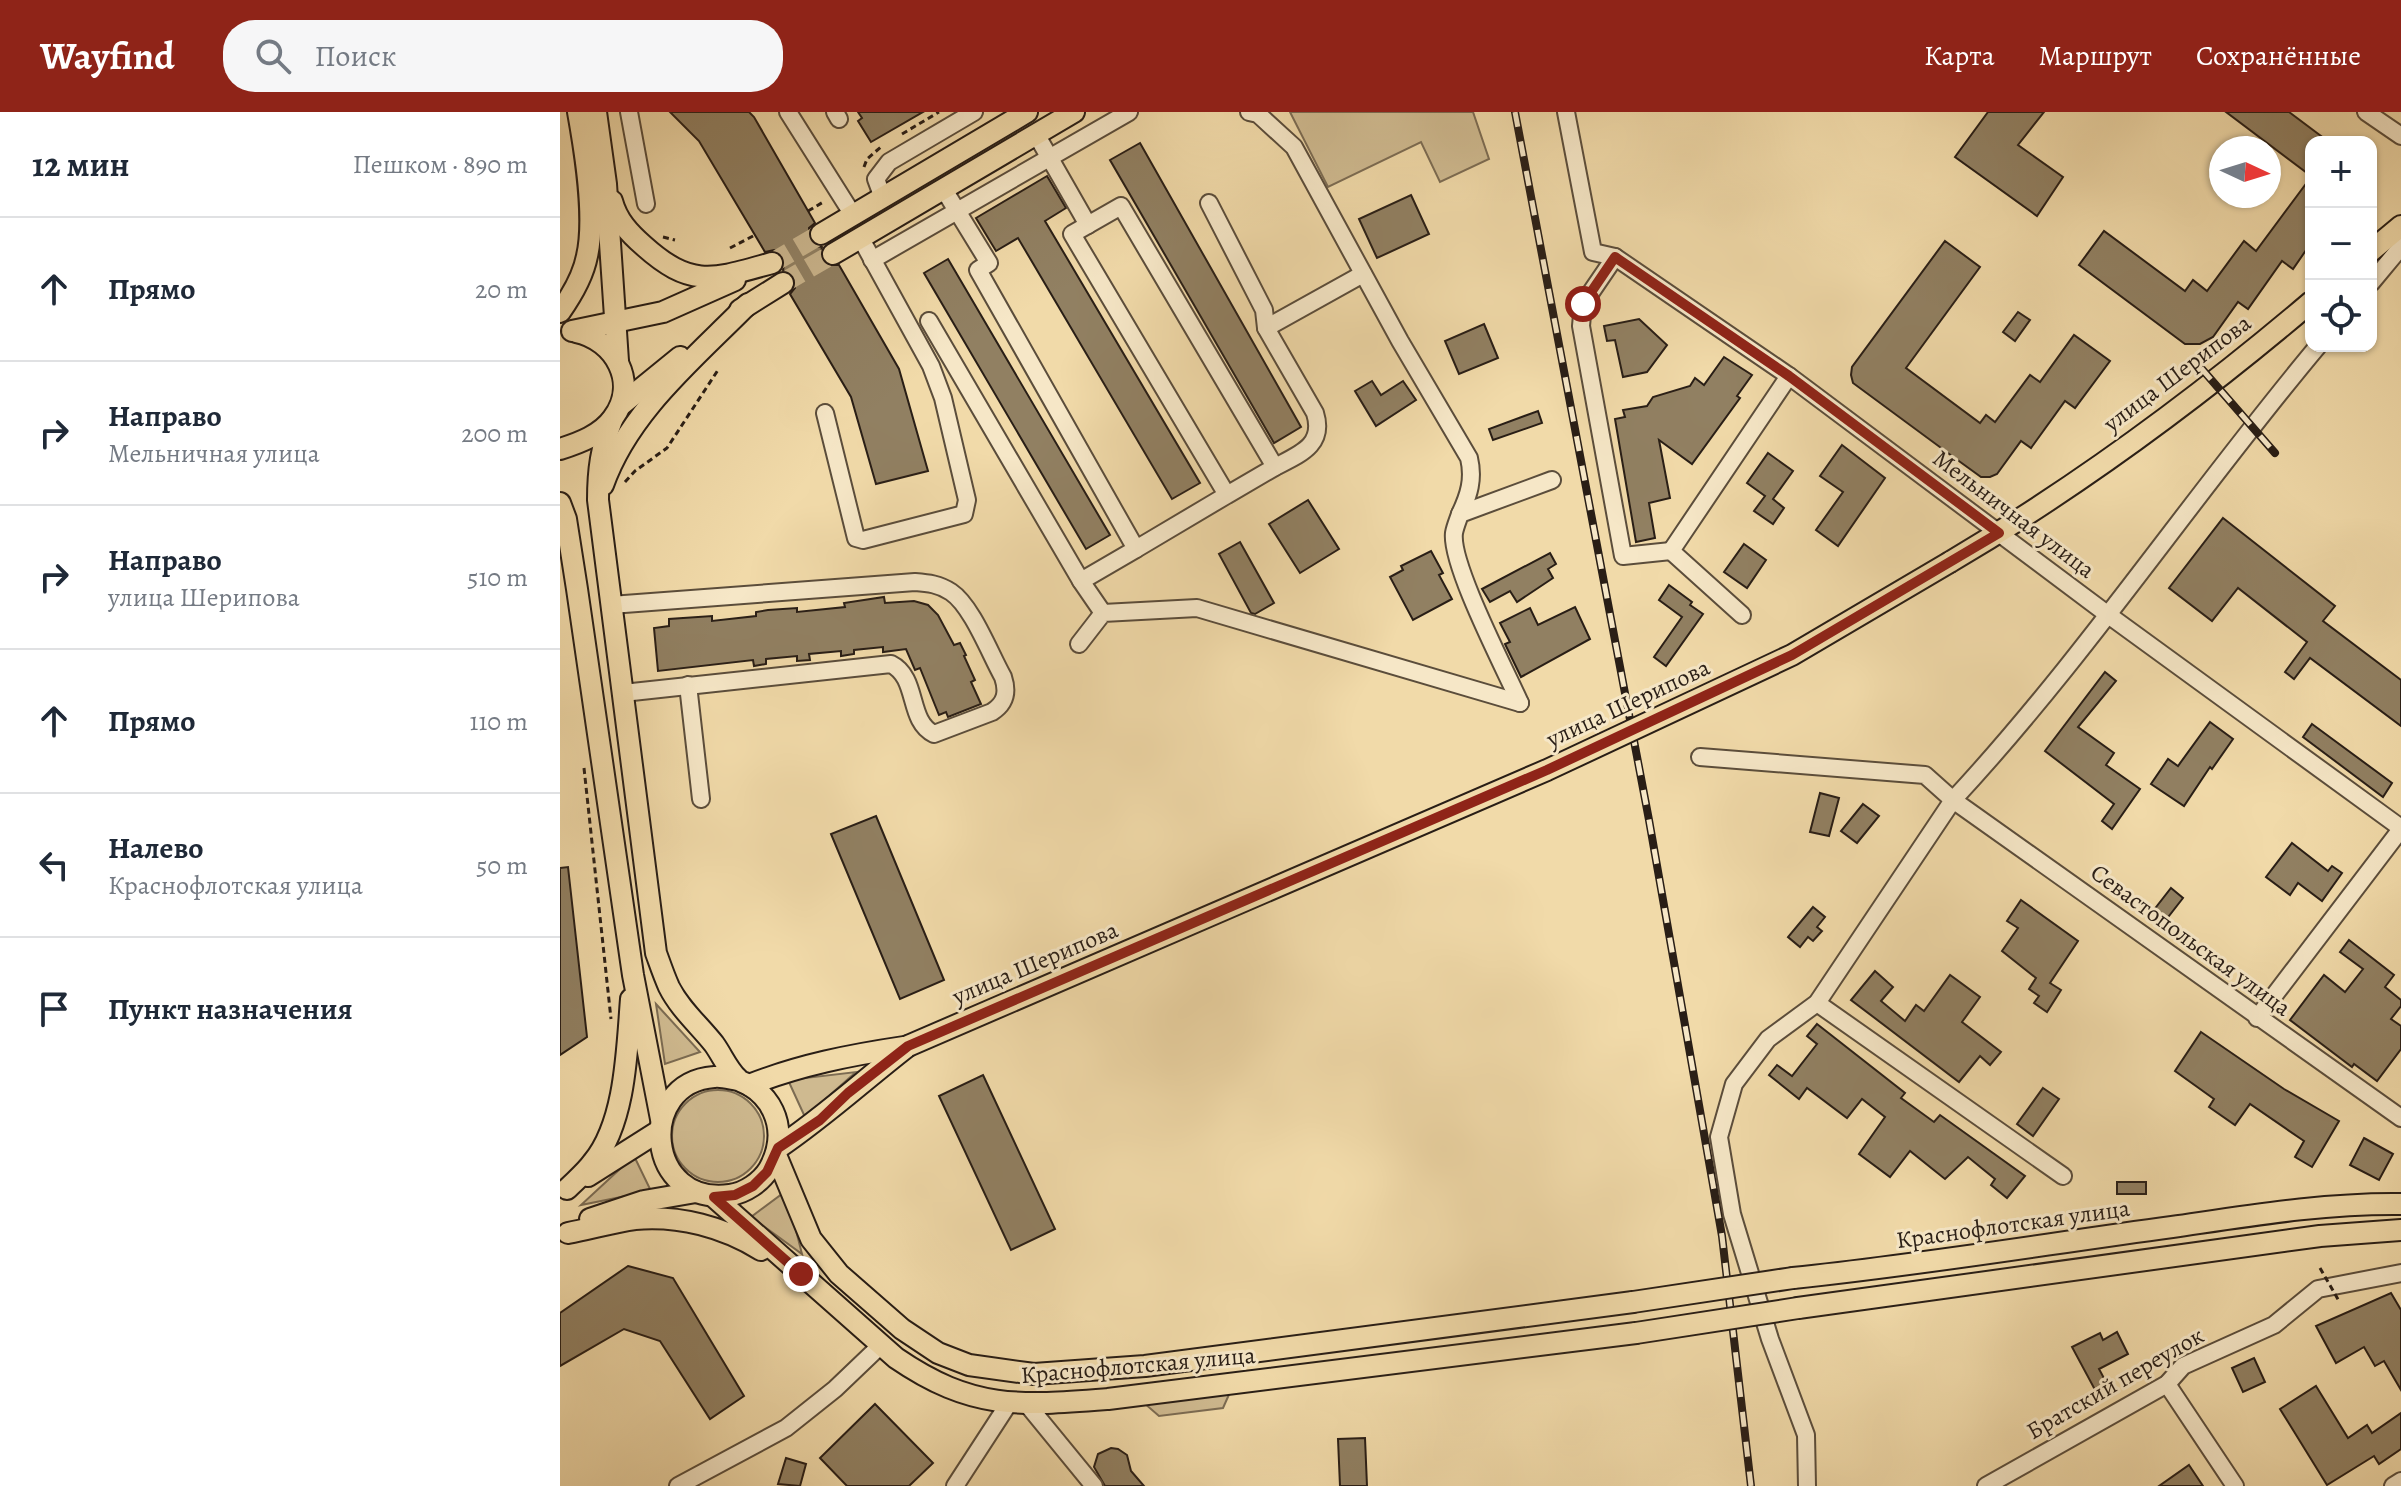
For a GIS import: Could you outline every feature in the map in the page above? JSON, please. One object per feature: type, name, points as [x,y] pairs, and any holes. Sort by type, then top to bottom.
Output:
[{"type":"main road","points":[[560,312],[574,291],[588,254],[588,189],[578,112]]},
{"type":"main road","points":[[564,1236],[590,1219],[612,1210],[705,1195],[735,1195],[753,1186],[767,1172],[777,1151],[778,1129],[773,1112],[763,1096],[744,1082],[669,988],[656,953],[598,500],[601,447],[623,389],[618,361],[606,184],[596,112]]},
{"type":"main road","points":[[821,234],[1027,112]]},
{"type":"main road","points":[[833,254],[1074,112]]},
{"type":"main road","points":[[566,332],[663,312],[772,263],[723,276],[693,277],[677,271],[628,233],[615,213],[606,184]]},
{"type":"main road","points":[[2377,246],[2401,226]]},
{"type":"main road","points":[[560,449],[596,434],[616,413],[748,304],[783,283]]},
{"type":"main road","points":[[598,500],[611,463],[643,414],[748,304]]},
{"type":"main road","name":"улица Шерипова","points":[[908,1046],[1547,770],[1792,655],[1999,533],[2215,382],[2305,307]]},
{"type":"main road","points":[[566,332],[590,335],[601,341],[618,361]]},
{"type":"main road","points":[[560,503],[566,519],[633,975],[660,1125],[660,1150],[668,1168],[680,1182],[705,1195]]},
{"type":"main road","points":[[564,1192],[595,1160],[613,1124],[624,1074],[633,975]]},
{"type":"main road","points":[[564,1192],[660,1125],[673,1098],[692,1083],[715,1077],[744,1082],[805,1065],[908,1046]]},
{"type":"main road","points":[[777,1151],[820,1120],[848,1093],[908,1046]]},
{"type":"main road","name":"Краснофлотская улица","points":[[777,1151],[811,1239],[839,1274],[902,1329],[938,1353],[969,1365],[1034,1374],[1145,1366],[1793,1278],[1891,1268],[2276,1212],[2357,1204],[2401,1204]]},
{"type":"main road","name":"Краснофлотская улица","points":[[705,1195],[801,1274],[880,1346],[925,1378],[957,1392],[1018,1403],[1108,1399],[1636,1333],[2320,1236],[2401,1230]]},
{"type":"main road","points":[[564,1236],[636,1219],[678,1220],[716,1228],[745,1240],[801,1274]]},
{"type":"street","points":[[629,112],[646,204]]},
{"type":"street","points":[[788,112],[853,215]]},
{"type":"street","points":[[883,198],[876,179],[889,162],[974,112]]},
{"type":"street","points":[[872,260],[1129,112]]},
{"type":"street","points":[[1079,644],[1103,613],[1197,608],[1520,703],[1456,554],[1454,534],[1470,492],[1472,471],[1469,458],[1294,147],[1258,114],[1249,112]]},
{"type":"street","name":"Мельничная улица","points":[[1566,112],[1593,252],[1615,257],[1789,376],[2107,614],[2401,828]]},
{"type":"street","points":[[2366,112],[2401,136]]},
{"type":"street","points":[[1036,134],[1088,225]]},
{"type":"street","points":[[943,188],[989,263],[978,270],[1136,549]]},
{"type":"street","points":[[1081,581],[1301,453],[1317,436],[1319,425],[1315,413],[1266,328],[1264,310],[1209,203]]},
{"type":"street","points":[[1227,495],[1072,234],[1121,206],[1275,467]]},
{"type":"street","points":[[825,413],[856,538],[863,540],[964,514],[967,500],[943,398],[931,366],[860,237]]},
{"type":"street","points":[[2374,280],[2401,247]]},
{"type":"street","points":[[1615,257],[1583,304],[1581,326],[1623,556],[1671,551],[1742,615]]},
{"type":"street","points":[[1266,328],[1363,274]]},
{"type":"street","points":[[929,321],[1081,581],[1103,613]]},
{"type":"street","points":[[1807,1486],[1806,1435],[1770,1339],[1732,1214],[1719,1137],[1734,1084],[1768,1039],[1817,1003],[1953,800],[2013,736],[2251,426],[2313,352]]},
{"type":"street","points":[[1671,551],[1789,376]]},
{"type":"street","points":[[1460,514],[1552,480]]},
{"type":"street","points":[[611,605],[933,583],[950,591],[961,601],[1007,688],[1000,707],[934,734],[923,727],[904,674],[891,664],[623,693]]},
{"type":"street","points":[[688,685],[701,799]]},
{"type":"street","points":[[1700,757],[1925,775],[1953,800]]},
{"type":"street","name":"Севастопольская улица","points":[[1953,800],[2401,1118]]},
{"type":"street","points":[[2257,1018],[2401,828]]},
{"type":"street","points":[[1817,1003],[2063,1176]]},
{"type":"street","name":"Братский переулок","points":[[1986,1486],[2167,1384],[2183,1366],[2274,1325],[2318,1289],[2401,1273]]},
{"type":"street","points":[[678,1486],[786,1428],[835,1389],[880,1346]]},
{"type":"street","points":[[2167,1384],[2235,1486]]},
{"type":"street","points":[[955,1486],[1018,1403],[1094,1486]]},
{"type":"street","points":[[2393,1486],[2401,1481]]},
{"type":"path","points":[[730,248],[755,235]]},
{"type":"path","points":[[583,761],[611,1024]]},
{"type":"path","points":[[2320,1268],[2339,1301]]},
{"type":"shaded area","points":[[1290,112],[1473,112],[1489,159],[1440,182],[1421,142],[1328,187]]},
{"type":"shaded area","points":[[656,1004],[700,1052],[665,1064]]},
{"type":"shaded area","points":[[856,1072],[805,1117],[788,1080]]},
{"type":"shaded area","points":[[718,1090],[735,1094],[750,1104],[760,1119],[764,1136],[760,1153],[750,1168],[735,1178],[718,1182],[701,1178],[686,1168],[676,1153],[672,1136],[676,1119],[686,1104],[701,1094]]},
{"type":"shaded area","points":[[634,1156],[651,1191],[581,1205]]},
{"type":"shaded area","points":[[786,1191],[802,1254],[751,1217]]},
{"type":"shaded area","points":[[1231,1390],[1223,1408],[1159,1416],[1144,1403]]},
{"type":"building","points":[[670,112],[749,112],[754,117],[815,223],[809,228],[810,240],[815,246],[822,247],[820,255],[826,265],[839,265],[899,369],[928,471],[876,484],[851,397],[790,294],[795,288],[794,277],[783,270],[785,260],[774,250],[765,252],[699,141]]},
{"type":"building","points":[[858,112],[923,112],[871,142],[858,121],[862,118]]},
{"type":"building","points":[[1988,112],[2044,112],[2018,145],[2063,177],[2037,216],[1955,157]]},
{"type":"building","points":[[2226,112],[2289,112],[2321,136],[2305,136],[2305,171],[2281,153],[2281,136],[2258,136]]},
{"type":"building","points":[[1140,143],[1301,427],[1274,443],[1110,160]]},
{"type":"building","points":[[1047,176],[1066,208],[1045,221],[1200,483],[1172,499],[1018,238],[996,251],[976,218]]},
{"type":"building","points":[[2305,185],[2305,252],[2293,269],[2282,261],[2248,309],[2238,302],[2213,337],[2200,344],[2185,344],[2079,265],[2104,231],[2185,291],[2193,280],[2207,291],[2244,241],[2256,251]]},
{"type":"building","points":[[1411,195],[1429,234],[1377,258],[1359,219]]},
{"type":"building","points":[[1945,241],[1980,267],[1906,368],[1980,423],[1986,415],[1995,422],[2030,375],[2040,382],[2074,335],[2110,361],[2075,408],[2065,401],[2031,448],[2021,441],[1997,474],[1990,477],[1981,477],[1952,456],[1853,383],[1851,375],[1852,367]]},
{"type":"building","points":[[948,259],[1110,535],[1086,549],[924,273]]},
{"type":"building","points":[[2018,312],[2030,320],[2015,341],[2003,332]]},
{"type":"building","points":[[1639,319],[1667,345],[1647,372],[1623,377],[1615,340],[1607,341],[1604,326]]},
{"type":"building","points":[[1484,324],[1498,358],[1459,374],[1445,341]]},
{"type":"building","points":[[1724,357],[1752,375],[1737,396],[1740,398],[1692,464],[1659,440],[1670,498],[1649,503],[1655,538],[1636,542],[1615,419],[1625,417],[1623,410],[1647,406],[1653,397],[1690,386],[1695,378],[1704,385]]},
{"type":"building","points":[[1372,381],[1381,395],[1403,381],[1416,400],[1376,426],[1355,391]]},
{"type":"building","points":[[1538,411],[1542,423],[1493,440],[1489,429]]},
{"type":"building","points":[[1842,445],[1885,478],[1838,546],[1816,530],[1843,492],[1820,476]]},
{"type":"building","points":[[1768,453],[1793,471],[1773,499],[1784,508],[1773,524],[1754,511],[1765,496],[1747,483]]},
{"type":"building","points":[[1308,500],[1339,549],[1300,573],[1269,524]]},
{"type":"building","points":[[2223,518],[2335,606],[2323,621],[2401,680],[2401,726],[2310,658],[2294,679],[2285,672],[2307,642],[2238,588],[2212,621],[2169,588]]},
{"type":"building","points":[[1240,542],[1274,603],[1255,614],[1251,613],[1219,554]]},
{"type":"building","points":[[1744,544],[1766,560],[1747,588],[1724,572]]},
{"type":"building","points":[[1431,551],[1452,599],[1413,620],[1390,577],[1403,570],[1401,566]]},
{"type":"building","points":[[1550,553],[1556,564],[1548,569],[1553,578],[1517,602],[1510,591],[1490,602],[1482,589]]},
{"type":"building","points":[[1669,585],[1703,614],[1666,666],[1654,657],[1682,617],[1659,600]]},
{"type":"building","points":[[884,597],[885,603],[914,601],[928,605],[938,615],[954,645],[960,643],[966,655],[975,680],[971,682],[981,704],[948,717],[946,712],[939,715],[920,668],[915,670],[906,649],[883,652],[883,647],[854,650],[854,654],[841,656],[841,651],[809,654],[810,660],[797,661],[797,656],[766,659],[766,664],[754,666],[753,660],[658,671],[654,628],[669,626],[669,619],[712,616],[712,621],[756,616],[756,612],[768,610],[797,608],[797,612],[845,607],[844,603]]},
{"type":"building","points":[[1575,607],[1590,639],[1521,677],[1505,644],[1510,642],[1500,623],[1530,608],[1538,625]]},
{"type":"building","points":[[2105,672],[2116,681],[2078,727],[2114,753],[2106,765],[2140,789],[2112,829],[2102,821],[2114,804],[2045,751]]},
{"type":"building","points":[[2210,722],[2233,739],[2184,806],[2151,784],[2168,759],[2178,766]]},
{"type":"building","points":[[2312,724],[2392,783],[2383,797],[2303,737]]},
{"type":"building","points":[[1820,793],[1839,798],[1829,836],[1810,832]]},
{"type":"building","points":[[1863,804],[1879,816],[1857,843],[1841,831]]},
{"type":"building","points":[[876,816],[944,980],[900,999],[831,834]]},
{"type":"building","points":[[2292,843],[2328,871],[2332,866],[2342,873],[2322,901],[2298,883],[2290,895],[2266,877]]},
{"type":"building","points":[[568,867],[587,1037],[560,1055],[560,868]]},
{"type":"building","points":[[2171,888],[2183,898],[2165,921],[2153,911]]},
{"type":"building","points":[[2021,900],[2078,941],[2050,983],[2061,990],[2047,1012],[2034,1003],[2039,996],[2029,989],[2036,978],[2002,951],[2018,928],[2007,921]]},
{"type":"building","points":[[1813,907],[1825,917],[1817,927],[1822,931],[1813,941],[1808,937],[1800,947],[1788,937]]},
{"type":"building","points":[[2349,940],[2394,975],[2385,987],[2401,1000],[2401,1006],[2391,1019],[2401,1026],[2401,1049],[2377,1081],[2354,1064],[2352,1067],[2290,1020],[2324,975],[2345,992],[2363,969],[2340,952]]},
{"type":"building","points":[[1875,971],[1893,987],[1881,1001],[1905,1021],[1916,1005],[1924,1011],[1950,975],[1980,997],[1962,1022],[2001,1052],[1990,1065],[1980,1056],[1959,1082],[1851,1000]]},
{"type":"building","points":[[1817,1024],[1905,1093],[1901,1098],[1934,1122],[1940,1115],[2025,1176],[2007,1198],[1991,1185],[1995,1179],[1968,1157],[1945,1179],[1910,1151],[1890,1177],[1859,1154],[1885,1117],[1862,1099],[1847,1118],[1807,1088],[1799,1099],[1769,1075],[1777,1065],[1792,1076],[1817,1044],[1807,1036]]},
{"type":"building","points":[[2201,1032],[2284,1089],[2339,1121],[2312,1167],[2295,1157],[2304,1141],[2250,1104],[2235,1125],[2209,1107],[2214,1099],[2175,1071]]},
{"type":"building","points":[[983,1075],[1055,1229],[1011,1250],[939,1096]]},
{"type":"building","points":[[2043,1088],[2059,1099],[2033,1136],[2017,1124]]},
{"type":"building","points":[[2364,1138],[2393,1154],[2379,1180],[2350,1165]]},
{"type":"building","points":[[2117,1182],[2146,1182],[2146,1194],[2117,1194]]},
{"type":"building","points":[[628,1266],[673,1278],[744,1396],[710,1419],[660,1341],[624,1329],[560,1366],[560,1313]]},
{"type":"building","points":[[2391,1293],[2401,1310],[2401,1390],[2384,1361],[2375,1366],[2364,1347],[2336,1363],[2316,1326]]},
{"type":"building","points":[[2117,1332],[2128,1354],[2099,1369],[2113,1395],[2101,1401],[2072,1347],[2100,1333],[2103,1340]]},
{"type":"building","points":[[2254,1358],[2265,1382],[2243,1392],[2232,1368]]},
{"type":"building","points":[[2316,1386],[2348,1438],[2367,1425],[2372,1433],[2401,1413],[2401,1449],[2379,1464],[2374,1456],[2327,1485],[2280,1409]]},
{"type":"building","points":[[875,1404],[933,1463],[909,1486],[847,1486],[820,1458]]},
{"type":"building","points":[[1365,1438],[1367,1486],[1340,1486],[1338,1439]]},
{"type":"building","points":[[1111,1448],[1127,1455],[1131,1471],[1144,1486],[1105,1486],[1094,1467],[1098,1454]]},
{"type":"building","points":[[786,1458],[806,1464],[800,1486],[778,1484]]},
{"type":"building","points":[[2189,1465],[2203,1486],[2159,1486]]},
{"type":"tunnel","points":[[772,263],[821,234]]},
{"type":"tunnel","points":[[783,283],[833,254]]},
{"type":"railway","points":[[1515,112],[1649,820],[1722,1236],[1751,1486]]},
{"type":"railway","points":[[2201,368],[2275,453]]},
{"type":"route","points":[[801,1274],[714,1197],[735,1195],[753,1186],[767,1172],[778,1148],[820,1120],[848,1093],[908,1046],[1547,770],[1792,655],[1999,533],[1789,376],[1615,257],[1583,304]]}]
